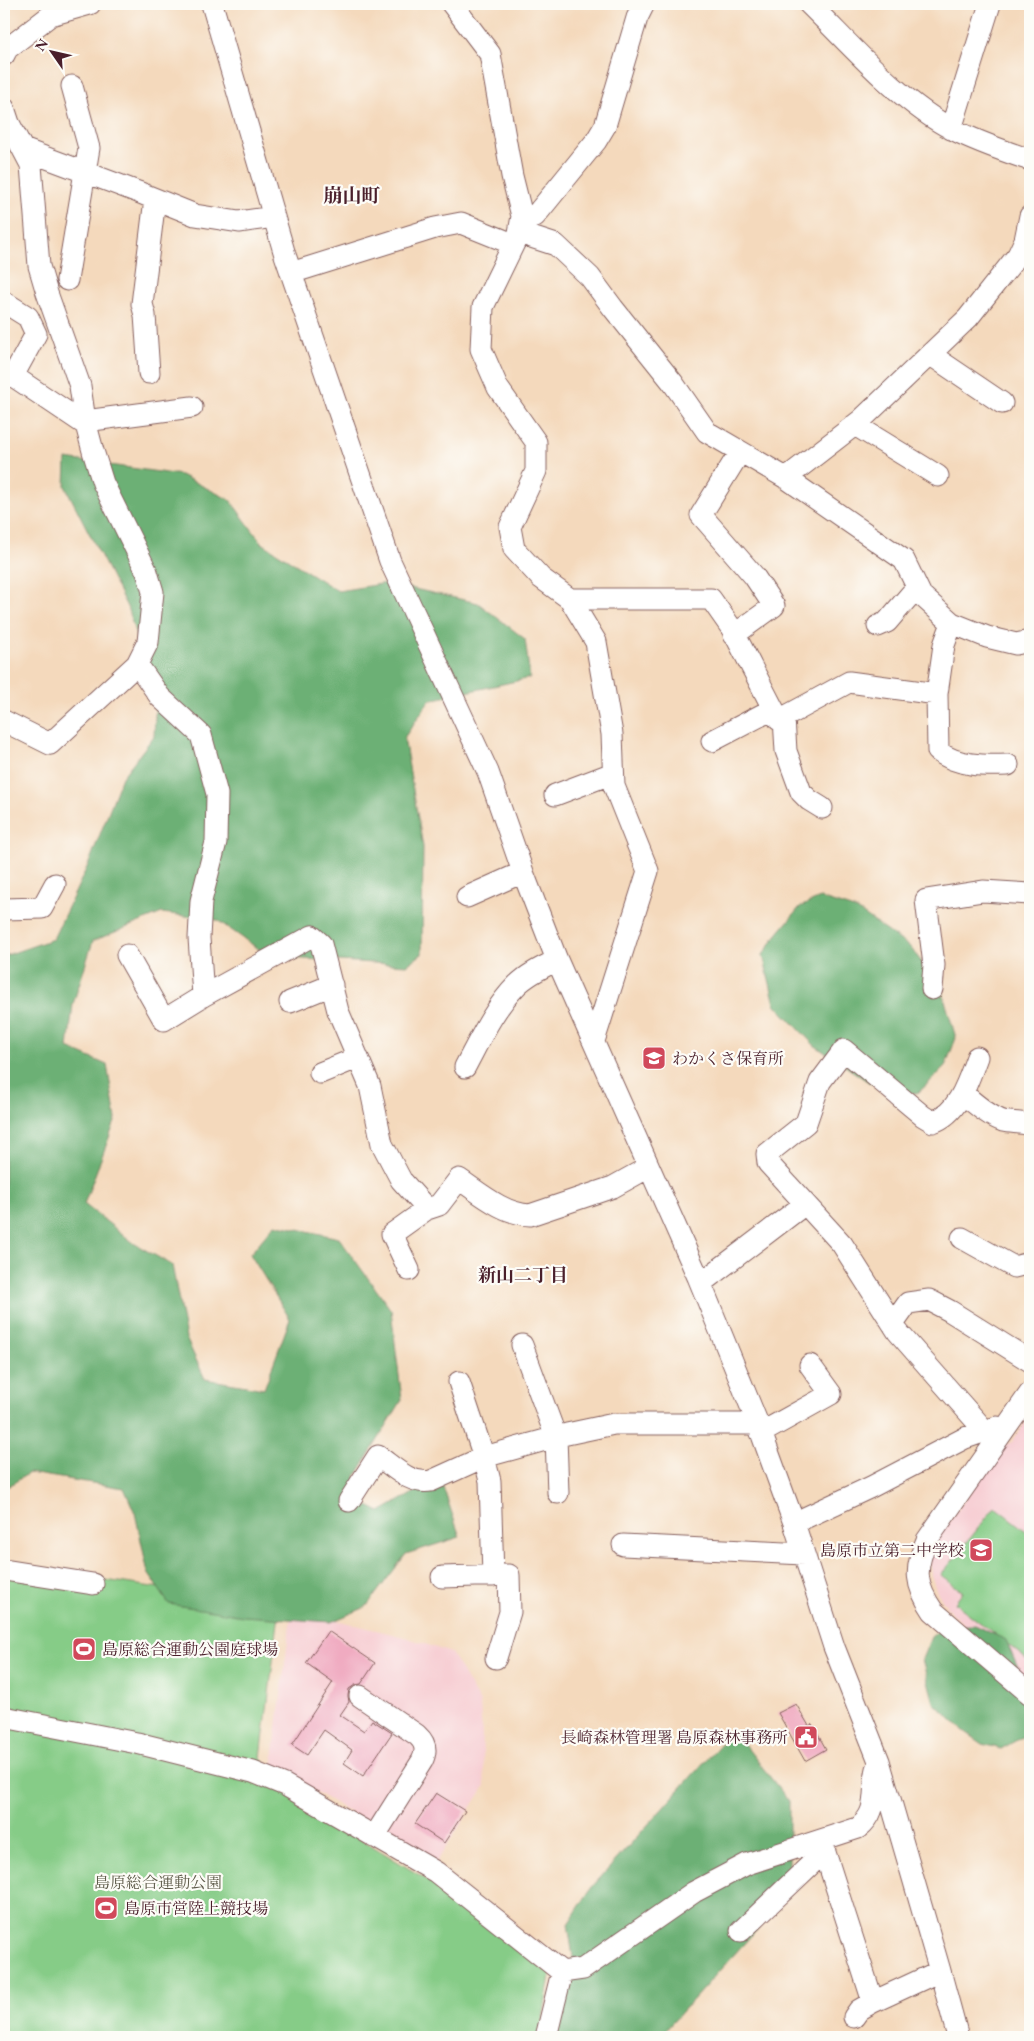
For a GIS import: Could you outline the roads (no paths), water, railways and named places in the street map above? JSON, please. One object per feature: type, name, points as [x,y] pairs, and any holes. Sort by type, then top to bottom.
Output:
[{"type":"street","points":[[4,55],[7,49],[51,15],[90,4]]},
{"type":"street","points":[[212,4],[291,273],[390,561],[488,772],[523,872],[557,960],[700,1283],[759,1428],[794,1523],[834,1647],[879,1761],[958,2037]]},
{"type":"street","points":[[452,4],[490,54],[512,176],[522,216],[518,233],[483,307],[481,349],[498,388],[536,442],[536,471],[510,527],[514,550],[541,578],[570,599],[596,642],[612,734],[614,786],[648,871],[594,1041]]},
{"type":"street","points":[[518,233],[535,216],[596,141],[605,126],[637,18],[644,4]]},
{"type":"street","points":[[808,4],[895,88],[951,128],[994,148],[1030,160]]},
{"type":"street","points":[[951,128],[990,4]]},
{"type":"street","points":[[67,280],[89,148],[72,86]]},
{"type":"street","points":[[10,131],[85,173],[195,216],[239,222],[274,217]]},
{"type":"street","points":[[4,721],[50,744],[137,664],[148,642],[153,592],[147,572],[103,483],[86,423],[80,386],[39,266],[32,165],[10,131]]},
{"type":"street","points":[[149,374],[145,315],[142,304],[155,199]]},
{"type":"street","points":[[786,478],[855,425],[968,318],[1018,256],[1026,240],[1030,216]]},
{"type":"street","points":[[291,273],[435,228],[461,223],[518,233],[556,245],[590,277],[673,383],[707,432],[786,478],[904,560],[921,596],[952,623],[988,637],[1016,644],[1030,641]]},
{"type":"street","points":[[4,302],[28,317],[36,334],[8,375],[86,423],[192,407]]},
{"type":"street","points":[[931,355],[1002,403]]},
{"type":"street","points":[[855,425],[938,476]]},
{"type":"street","points":[[734,635],[774,606],[754,576],[701,515],[740,452]]},
{"type":"street","points":[[878,626],[887,622],[917,587]]},
{"type":"street","points":[[570,599],[711,599],[779,713],[786,751],[801,792],[809,800],[822,808]]},
{"type":"street","points":[[952,623],[944,646],[937,694],[938,751],[944,756],[978,766],[1008,766]]},
{"type":"street","points":[[137,664],[160,697],[201,735],[216,794],[216,842],[201,901],[199,938],[203,996]]},
{"type":"street","points":[[712,741],[849,682],[937,694]]},
{"type":"street","points":[[555,795],[614,773]]},
{"type":"street","points":[[467,896],[523,872]]},
{"type":"street","points":[[4,909],[42,908],[55,884]]},
{"type":"street","points":[[932,989],[934,965],[926,900],[983,891],[1030,894]]},
{"type":"street","points":[[127,955],[164,1020],[203,996],[312,936],[322,944],[338,1011],[370,1086],[382,1144],[401,1180],[427,1209]]},
{"type":"street","points":[[465,1067],[494,1016],[518,984],[534,972],[557,960]]},
{"type":"street","points":[[290,1002],[332,986]]},
{"type":"street","points":[[977,1057],[963,1094],[943,1119],[933,1122],[923,1116],[844,1050],[820,1082],[806,1123],[767,1154],[768,1163],[842,1244],[904,1339],[985,1431]]},
{"type":"street","points":[[320,1073],[357,1058]]},
{"type":"street","points":[[963,1094],[985,1111],[1003,1121],[1030,1125]]},
{"type":"street","points":[[410,1270],[392,1234],[427,1209],[439,1205],[460,1179],[507,1210],[518,1214],[530,1214],[544,1212],[613,1187],[649,1167]]},
{"type":"street","points":[[700,1283],[805,1204]]},
{"type":"street","points":[[962,1238],[1014,1267],[1030,1263]]},
{"type":"street","points":[[893,1324],[908,1304],[929,1300],[950,1311],[1030,1362]]},
{"type":"street","points":[[522,1344],[556,1437],[558,1493]]},
{"type":"street","points":[[349,1501],[378,1456],[414,1481],[423,1483],[484,1457],[556,1437],[614,1424],[759,1428],[831,1394],[810,1365]]},
{"type":"street","points":[[459,1382],[490,1481],[493,1576]]},
{"type":"street","points":[[1030,1393],[928,1540],[920,1555],[917,1571],[920,1586],[933,1611],[1030,1694]]},
{"type":"street","points":[[794,1523],[871,1487],[965,1438],[1009,1422]]},
{"type":"street","points":[[623,1545],[804,1554]]},
{"type":"street","points":[[4,1570],[93,1584]]},
{"type":"street","points":[[442,1577],[509,1575],[510,1612],[496,1658]]},
{"type":"street","points":[[360,1696],[417,1735],[424,1743],[426,1749],[422,1761],[374,1837]]},
{"type":"street","points":[[4,1717],[137,1743],[253,1772],[285,1785],[436,1872],[562,1972],[583,1969],[694,1892],[748,1864],[823,1846],[858,1828],[866,1822],[873,1806],[879,1761]]},
{"type":"street","points":[[741,1931],[823,1846]]},
{"type":"street","points":[[823,1846],[873,2002]]},
{"type":"street","points":[[854,2017],[859,2010],[873,2002],[940,1971]]},
{"type":"street","points":[[546,2037],[562,1972]]},
{"type":"place","name":"わかくさ保育所","points":[[654,1058]]},
{"type":"place","name":"島原市立第二中学校","points":[[981,1550]]},
{"type":"place","name":"島原総合運動公園庭球場","points":[[84,1649]]},
{"type":"place","name":"長崎森林管理署 島原森林事務所","points":[[806,1737]]},
{"type":"place","name":"島原市営陸上競技場","points":[[106,1908]]},
{"type":"district","name":"崩山町","points":[[352,195]]},
{"type":"district","name":"新山二丁目","points":[[523,1274]]},
{"type":"park label","name":"島原総合運動公園","points":[[158,1882]]}]
